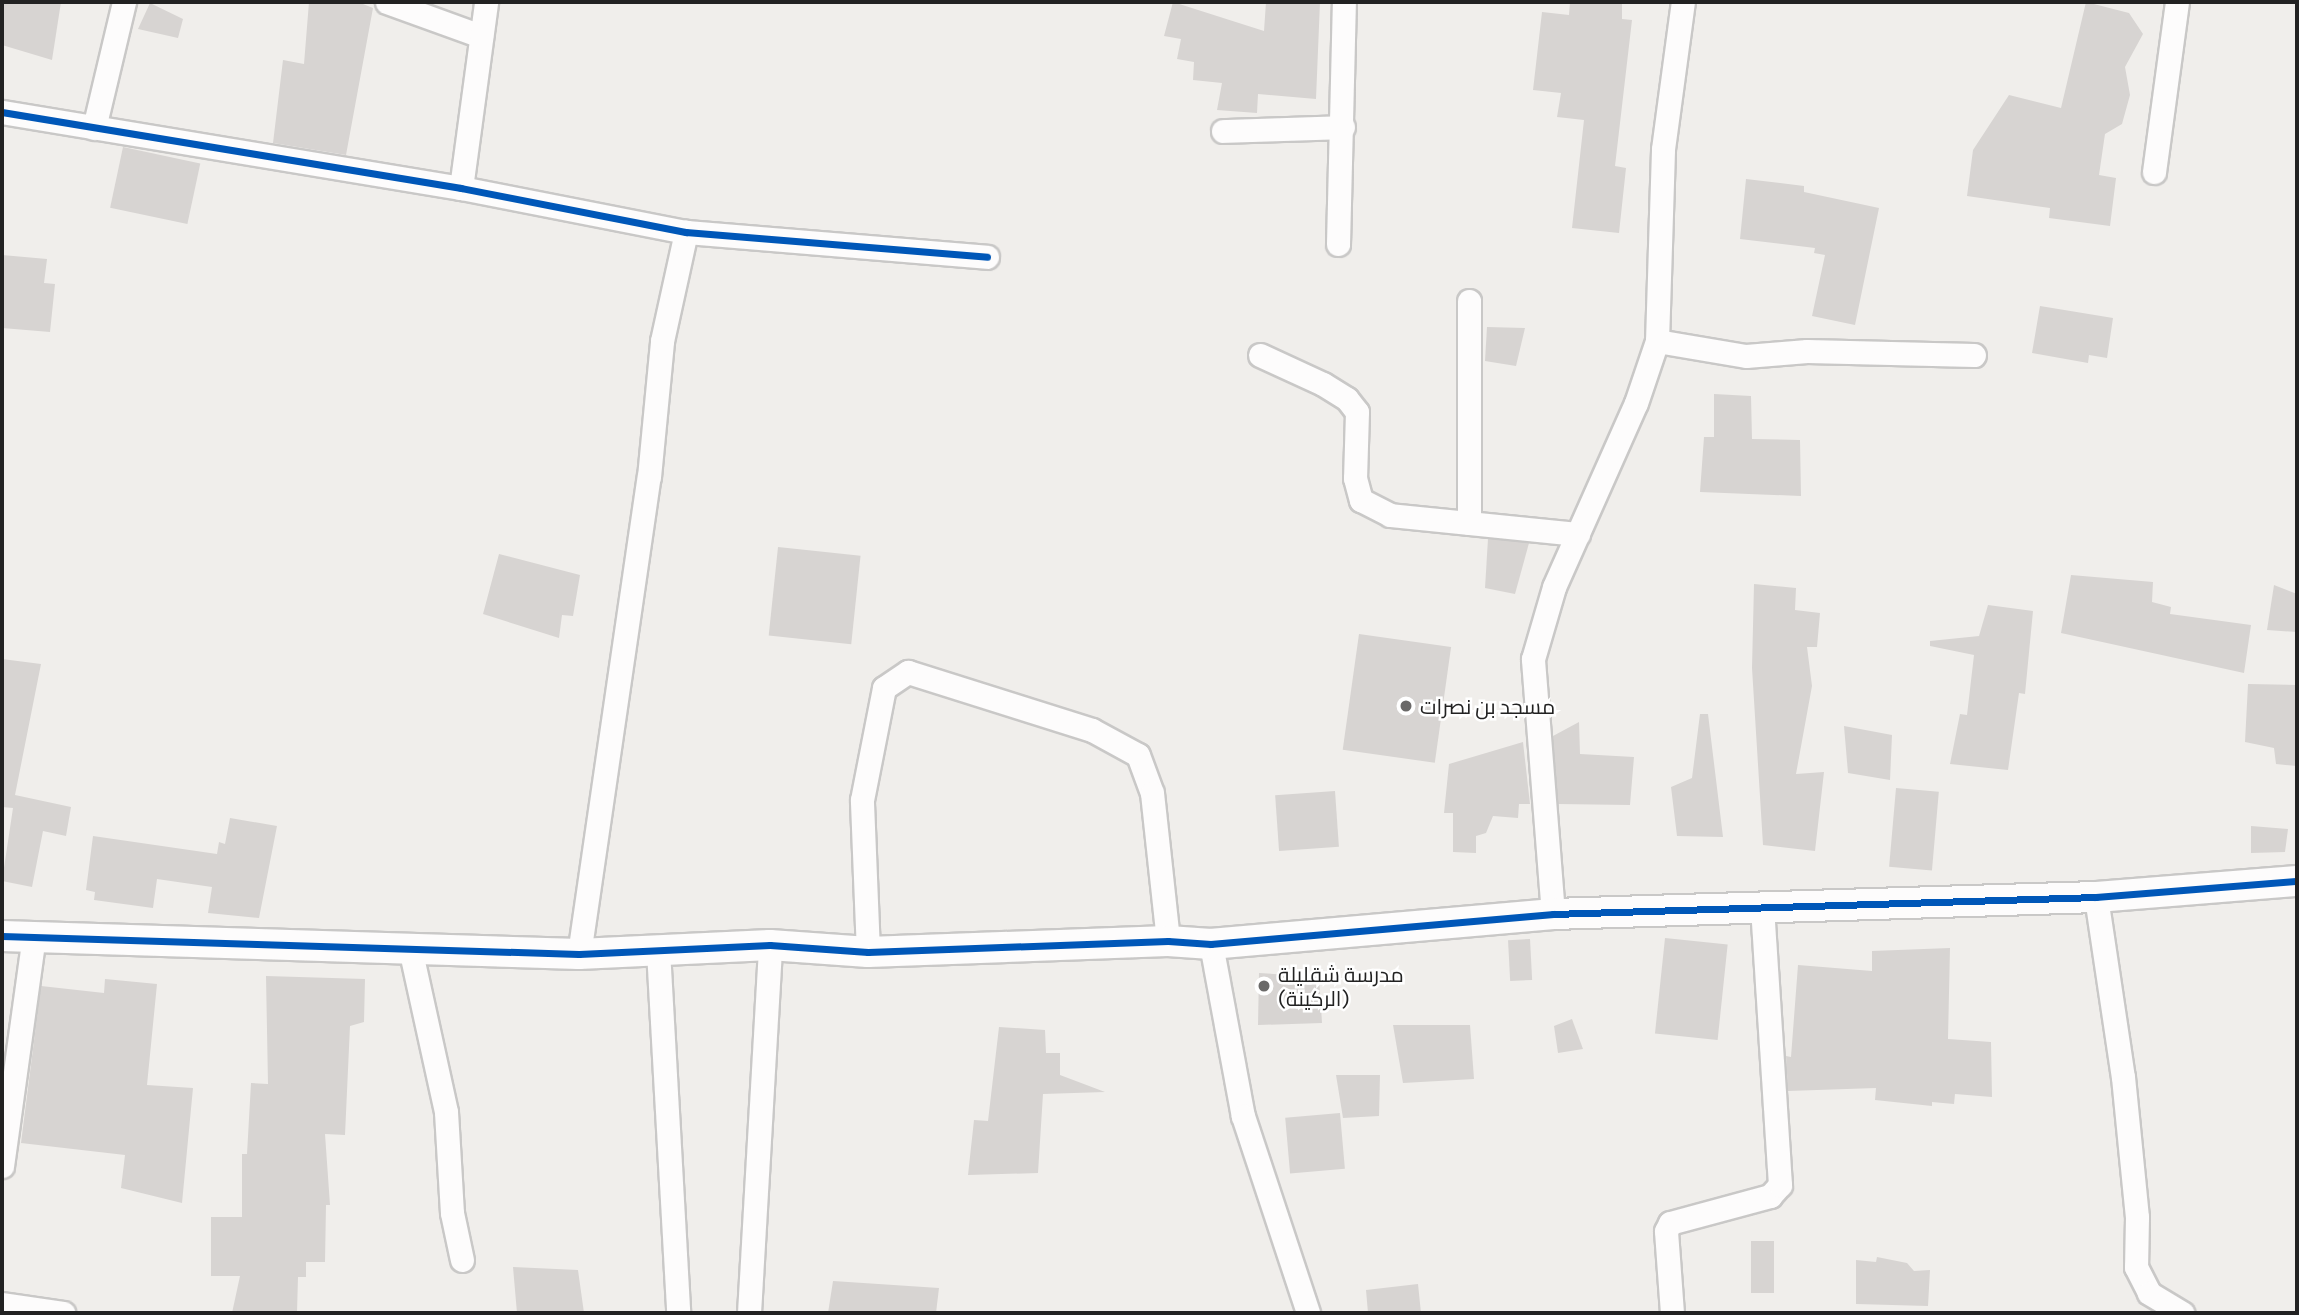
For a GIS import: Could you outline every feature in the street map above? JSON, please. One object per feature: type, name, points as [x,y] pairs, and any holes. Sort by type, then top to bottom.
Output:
[{"type":"street","points":[[94,128],[124,2]]},
{"type":"street","points":[[387,2],[481,37]]},
{"type":"street","points":[[461,188],[486,2]]},
{"type":"street","points":[[1338,244],[1344,2]]},
{"type":"street","points":[[1553,914],[1533,659],[1553,587],[1636,404],[1657,341],[1663,149],[1683,2]]},
{"type":"street","points":[[2154,172],[2177,2]]},
{"type":"street","points":[[2,112],[461,188],[686,232],[987,257]]},
{"type":"street","points":[[1223,131],[1343,127]]},
{"type":"street","points":[[579,954],[647,490],[662,341],[686,232]]},
{"type":"street","points":[[1469,301],[1469,523]]},
{"type":"street","points":[[1657,341],[1746,356],[1807,351],[1974,355]]},
{"type":"street","points":[[1260,355],[1323,384],[1347,399],[1357,412],[1355,478],[1361,500],[1390,514],[1578,534]]},
{"type":"street","points":[[868,952],[862,800],[884,688],[908,672],[1092,730],[1138,755],[1152,793],[1168,941]]},
{"type":"street","points":[[2,936],[579,954],[769,945],[868,952],[1168,941],[1211,944],[1553,914],[2096,897],[2297,881]]},
{"type":"street","points":[[2096,897],[2123,1077],[2137,1217],[2136,1267],[2149,1293],[2182,1313]]},
{"type":"street","points":[[1672,1313],[1666,1231],[1670,1223],[1770,1196],[1780,1185],[1762,909]]},
{"type":"street","points":[[2,1166],[34,936]]},
{"type":"street","points":[[1211,944],[1243,1116],[1308,1313]]},
{"type":"street","points":[[749,1313],[769,945]]},
{"type":"street","points":[[410,948],[446,1112],[453,1213],[462,1260]]},
{"type":"street","points":[[658,950],[677,1313]]},
{"type":"street","points":[[2,1304],[63,1313]]},
{"type":"building","points":[[2,2],[61,2],[52,60],[2,45]]},
{"type":"building","points":[[309,2],[358,2],[373,8],[346,155],[273,143],[283,60],[304,64]]},
{"type":"building","points":[[1173,2],[1264,31],[1266,2],[1320,2],[1316,99],[1258,94],[1257,113],[1217,110],[1222,83],[1193,80],[1194,62],[1177,59],[1181,39],[1164,36]]},
{"type":"building","points":[[1570,2],[1622,2],[1622,19],[1632,20],[1615,166],[1626,168],[1619,233],[1572,228],[1584,120],[1557,117],[1561,93],[1533,90],[1542,12],[1569,15]]},
{"type":"building","points":[[2086,2],[2129,13],[2143,34],[2125,67],[2130,95],[2122,124],[2105,134],[2099,175],[2116,178],[2110,226],[2049,218],[2050,208],[1967,196],[1973,150],[2009,95],[2061,108]]},
{"type":"building","points":[[150,3],[183,19],[178,38],[138,29]]},
{"type":"building","points":[[123,147],[200,163],[187,224],[110,208]]},
{"type":"building","points":[[1746,179],[1804,186],[1804,192],[1879,208],[1855,325],[1812,316],[1825,255],[1814,253],[1815,248],[1740,239]]},
{"type":"building","points":[[2,255],[47,259],[44,283],[55,284],[50,332],[2,328]]},
{"type":"building","points":[[2040,306],[2113,318],[2107,358],[2089,355],[2088,363],[2032,353]]},
{"type":"building","points":[[1487,327],[1525,328],[1516,366],[1485,361]]},
{"type":"building","points":[[1714,394],[1751,396],[1752,439],[1800,440],[1801,496],[1700,492],[1704,437],[1714,437]]},
{"type":"building","points":[[1488,539],[1529,543],[1515,594],[1485,588]]},
{"type":"building","points":[[778,547],[861,556],[851,644],[769,636]]},
{"type":"building","points":[[499,554],[580,575],[573,616],[562,615],[559,638],[483,614]]},
{"type":"building","points":[[2071,575],[2153,582],[2152,602],[2171,607],[2170,614],[2251,625],[2244,673],[2061,633]]},
{"type":"building","points":[[1754,584],[1796,588],[1795,610],[1820,613],[1817,647],[1807,647],[1812,686],[1796,774],[1824,772],[1815,851],[1763,845],[1752,668]]},
{"type":"building","points":[[2274,585],[2297,594],[2297,632],[2267,630]]},
{"type":"building","points":[[1988,605],[2033,611],[2025,694],[2019,693],[2008,770],[1950,764],[1960,714],[1967,715],[1974,655],[1930,646],[1930,641],[1979,636]]},
{"type":"building","points":[[1359,634],[1451,647],[1435,763],[1343,750]]},
{"type":"building","points":[[2,659],[41,664],[15,795],[71,807],[66,836],[43,831],[32,887],[2,881],[13,808],[2,807]]},
{"type":"building","points":[[2248,684],[2297,685],[2297,766],[2276,764],[2274,748],[2245,742]]},
{"type":"building","points":[[1700,714],[1708,714],[1723,837],[1677,836],[1671,787],[1692,778]]},
{"type":"building","points":[[1579,722],[1580,754],[1634,757],[1630,805],[1558,804],[1553,736]]},
{"type":"building","points":[[1844,726],[1892,735],[1890,780],[1848,773]]},
{"type":"building","points":[[1523,742],[1530,804],[1519,804],[1518,818],[1493,816],[1486,833],[1476,836],[1476,853],[1453,852],[1453,813],[1444,813],[1449,764]]},
{"type":"building","points":[[1896,788],[1939,792],[1932,870],[1889,867]]},
{"type":"building","points":[[1335,791],[1339,847],[1279,851],[1275,795]]},
{"type":"building","points":[[230,818],[277,826],[259,918],[208,913],[212,887],[157,879],[153,908],[94,900],[95,892],[86,890],[93,836],[217,854],[219,842],[225,844]]},
{"type":"building","points":[[2251,826],[2288,829],[2285,852],[2251,853]]},
{"type":"building","points":[[1665,938],[1728,945],[1718,1040],[1655,1033]]},
{"type":"building","points":[[1530,939],[1532,980],[1510,981],[1508,940]]},
{"type":"building","points":[[1950,948],[1948,1039],[1991,1042],[1992,1097],[1955,1094],[1954,1104],[1932,1102],[1932,1106],[1875,1100],[1876,1088],[1788,1091],[1786,1056],[1791,1057],[1798,965],[1872,971],[1872,951]]},
{"type":"building","points":[[1259,973],[1319,977],[1322,1023],[1258,1025]]},
{"type":"building","points":[[266,976],[365,979],[364,1022],[350,1026],[345,1135],[325,1134],[330,1205],[326,1205],[325,1262],[306,1262],[306,1277],[298,1277],[297,1313],[232,1313],[240,1276],[211,1276],[211,1217],[242,1217],[242,1154],[247,1154],[251,1083],[268,1084]]},
{"type":"building","points":[[105,979],[157,984],[147,1085],[193,1088],[182,1203],[121,1188],[125,1155],[21,1143],[41,986],[104,993]]},
{"type":"building","points":[[1572,1019],[1583,1049],[1558,1053],[1554,1026]]},
{"type":"building","points":[[1393,1025],[1470,1025],[1474,1079],[1403,1083]]},
{"type":"building","points":[[999,1027],[1045,1030],[1046,1053],[1060,1053],[1060,1075],[1105,1092],[1043,1094],[1038,1173],[968,1175],[974,1120],[988,1121]]},
{"type":"building","points":[[1336,1075],[1380,1075],[1379,1116],[1343,1118]]},
{"type":"building","points":[[1340,1113],[1345,1169],[1290,1174],[1285,1118]]},
{"type":"building","points":[[1751,1241],[1774,1241],[1774,1293],[1751,1293]]},
{"type":"building","points":[[1877,1257],[1907,1263],[1914,1271],[1930,1270],[1928,1306],[1856,1304],[1856,1260],[1876,1262]]},
{"type":"building","points":[[513,1267],[578,1270],[584,1313],[517,1313]]},
{"type":"building","points":[[833,1281],[939,1288],[936,1313],[828,1313]]},
{"type":"building","points":[[1418,1284],[1421,1313],[1368,1313],[1366,1290]]},
{"type":"cycle path","points":[[2,112],[461,188],[686,232],[987,257]]},
{"type":"cycle path","points":[[2,936],[579,954],[770,945],[868,952],[1168,941],[1211,944],[1553,914],[2096,897],[2297,881]]},
{"type":"place","name":"مسجد بن نصرات","points":[[1406,706]]},
{"type":"place","name":"مدرسة شقليلة (الركينة)","points":[[1264,986]]}]
